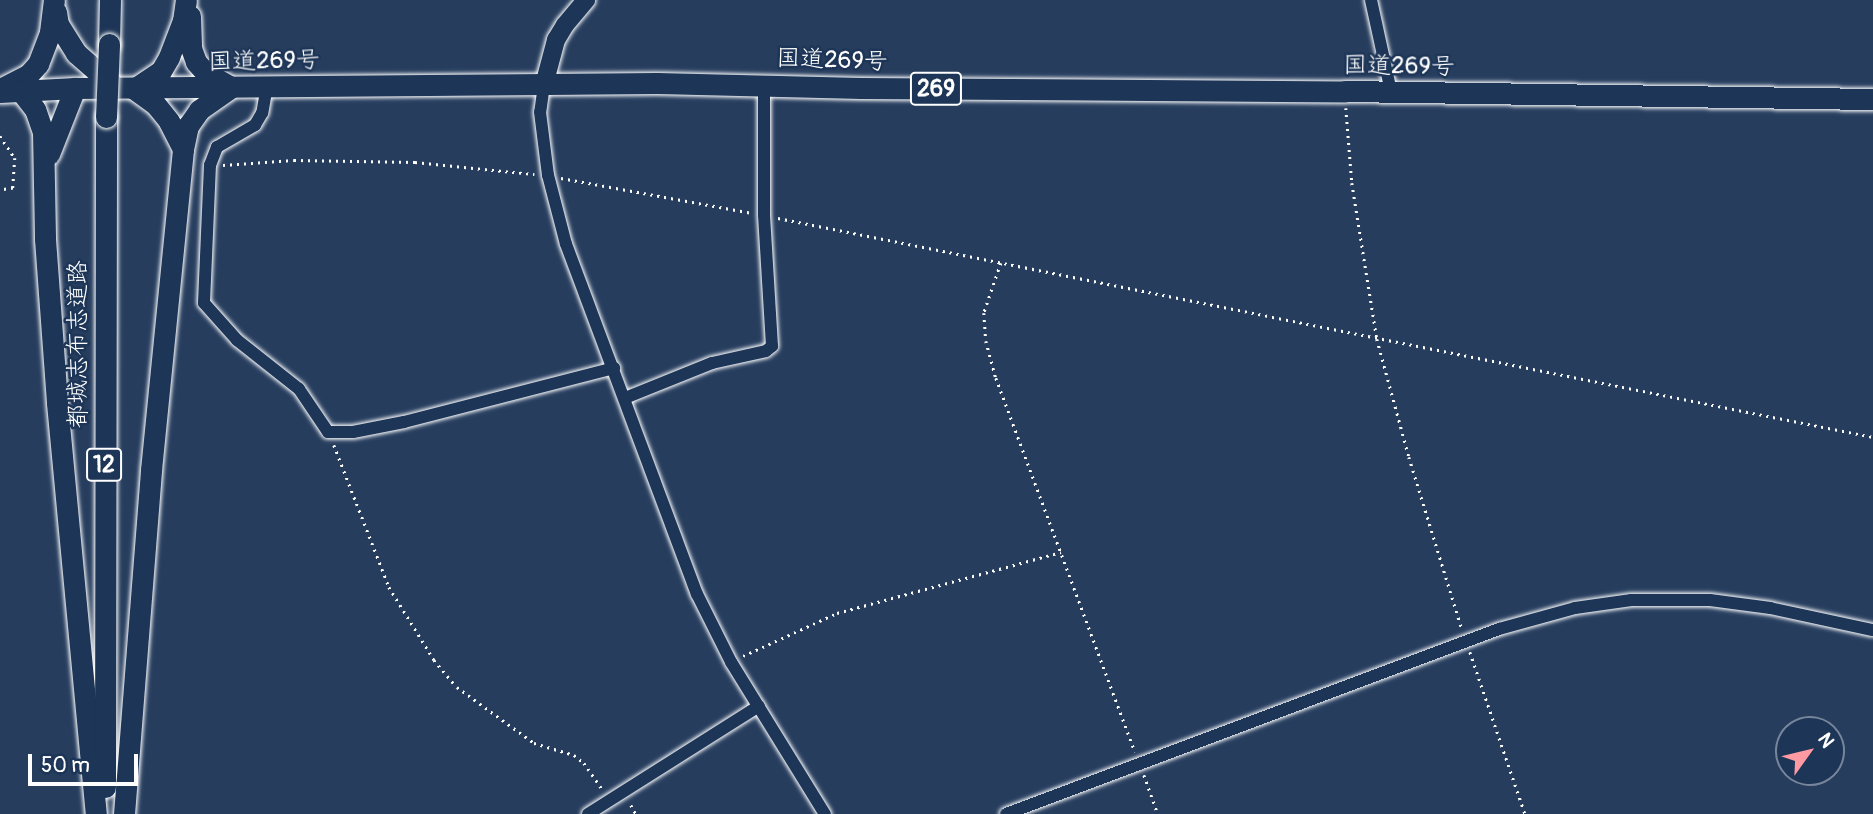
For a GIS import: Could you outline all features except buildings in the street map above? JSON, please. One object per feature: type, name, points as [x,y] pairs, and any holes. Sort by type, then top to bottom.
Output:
[{"type":"highway","points":[[54,0],[58,24],[65,39],[89,66],[155,104],[169,121],[183,149]]},
{"type":"highway","points":[[54,0],[50,32],[38,64],[7,90],[35,109],[43,132],[45,239],[57,403],[96,814]]},
{"type":"highway","name":"都城志布志道路","points":[[106,814],[103,595],[106,117],[110,0]]},
{"type":"highway","points":[[125,88],[160,71],[169,57],[183,21],[187,0]]},
{"type":"highway","points":[[124,814],[151,470],[183,149],[188,126],[199,110],[231,88],[206,74],[196,62],[191,48],[187,0]]},
{"type":"highway","name":"国道269号","points":[[7,90],[764,84],[887,89],[1345,91],[1873,99]]},
{"type":"highway","points":[[44,169],[54,136],[75,88]]},
{"type":"street","points":[[586,0],[556,40],[540,112],[548,175],[566,244],[697,594],[731,662],[825,814]]},
{"type":"street","points":[[1371,0],[1391,92]]},
{"type":"street","points":[[625,398],[712,363],[766,351],[772,346],[765,215],[764,84]]},
{"type":"street","points":[[267,86],[262,113],[255,125],[217,147],[210,165],[204,303],[237,340],[299,389],[328,432],[353,432],[404,422],[614,368]]},
{"type":"street","points":[[1006,814],[1499,629],[1575,608],[1657,599],[1741,603],[1873,629]]},
{"type":"street","points":[[588,814],[759,706]]},
{"type":"path","points":[[1345,91],[1352,183],[1377,339],[1409,457],[1466,642],[1525,814]]},
{"type":"path","points":[[0,136],[15,158],[13,188],[0,190]]},
{"type":"path","points":[[210,165],[294,160],[415,162],[548,175],[765,215],[1873,437]]},
{"type":"path","points":[[1001,263],[984,313],[986,341],[996,378],[1158,814]]},
{"type":"path","points":[[328,432],[348,474],[389,587],[434,660],[457,687],[534,743],[574,755],[584,763],[609,801]]},
{"type":"path","points":[[731,662],[837,613],[1061,551]]}]
